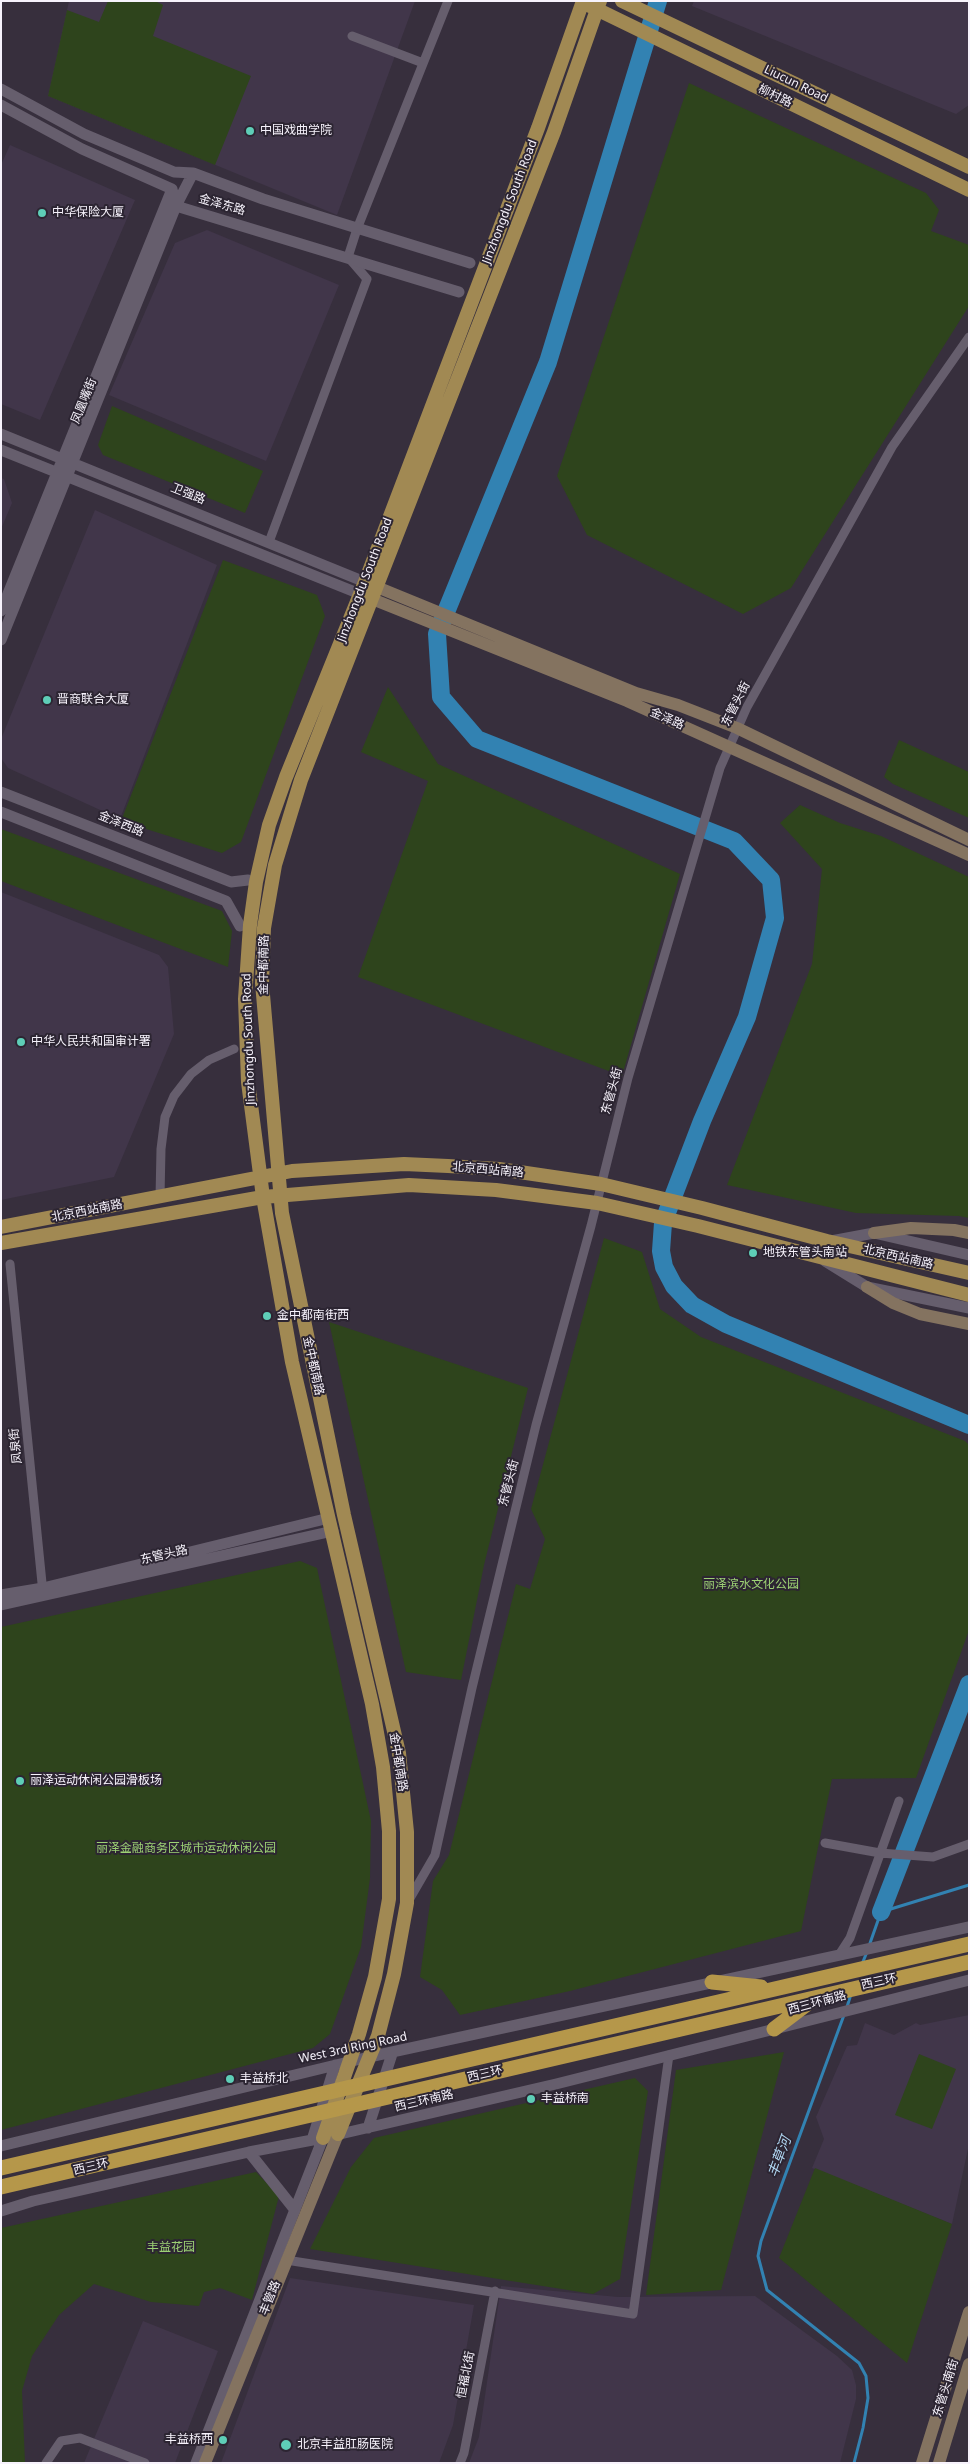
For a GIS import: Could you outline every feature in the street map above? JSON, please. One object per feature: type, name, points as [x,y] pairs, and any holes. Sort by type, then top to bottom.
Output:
[{"type":"highway","name":"西三环","points":[[1,2168],[46,2160],[702,2004],[969,1944]]},
{"type":"highway","name":"西三环","points":[[1,2187],[969,1962]]},
{"type":"highway","points":[[712,1982],[775,1988]]},
{"type":"highway","points":[[774,2029],[816,1997]]},
{"type":"main road","name":"柳村路","points":[[582,2],[599,5],[626,23],[969,190]]},
{"type":"main road","name":"Jinzhongdu South Road","points":[[369,591],[582,2]]},
{"type":"main road","name":"Liucun Road","points":[[627,3],[969,167]]},
{"type":"main road","name":"Jinzhongdu South Road","points":[[260,1177],[248,1082],[245,999],[248,940],[256,882],[269,825],[286,777],[369,591],[554,132],[599,5]]},
{"type":"main road","name":"金泽路","points":[[369,591],[636,693],[678,704],[737,728],[969,840]]},
{"type":"main road","name":"金中都南路","points":[[338,2134],[378,2036],[394,1974],[407,1903],[407,1832],[399,1753],[344,1514],[284,1226],[262,983],[264,928],[283,834],[298,787],[369,591]]},
{"type":"main road","name":"金泽路","points":[[474,632],[969,855]]},
{"type":"main road","name":"北京西站南路","points":[[1,1227],[278,1173],[404,1164],[499,1169],[601,1184],[702,1208],[827,1242],[969,1273]]},
{"type":"main road","name":"金中都南路","points":[[260,1177],[284,1320],[372,1704],[383,1767],[389,1831],[388,1899],[385,1932],[376,1977],[350,2062],[318,2139]]},
{"type":"main road","name":"北京西站南路","points":[[1,1243],[263,1197],[409,1185],[496,1190],[596,1203],[698,1226],[969,1295]]},
{"type":"main road","points":[[874,1233],[911,1228],[954,1230],[969,1234]]},
{"type":"main road","points":[[867,1287],[893,1303],[920,1314],[969,1324]]},
{"type":"main road","name":"丰管路","points":[[205,2463],[338,2134]]},
{"type":"main road","name":"东管头南街","points":[[922,2463],[969,2312]]},
{"type":"main road","name":"东管头南街","points":[[939,2463],[969,2364]]},
{"type":"street","points":[[269,542],[366,279],[348,258],[357,229],[448,1]]},
{"type":"street","points":[[352,36],[423,63]]},
{"type":"street","name":"金泽东路","points":[[2,92],[77,130],[174,172],[193,173],[263,199],[470,263]]},
{"type":"street","points":[[1,105],[82,149],[172,189],[176,206]]},
{"type":"street","name":"凤凰嘴街","points":[[69,461],[172,189],[174,172]]},
{"type":"street","name":"凤凰嘴街","points":[[1,611],[63,475],[176,206],[193,173]]},
{"type":"street","name":"金泽东路","points":[[176,206],[459,292]]},
{"type":"street","name":"东管头街","points":[[407,1903],[435,1855],[472,1688],[534,1434],[554,1369],[656,978],[706,813],[729,746],[737,728],[892,446],[969,337]]},
{"type":"street","name":"卫强路","points":[[1,434],[269,542],[369,591]]},
{"type":"street","points":[[1,450],[369,591]]},
{"type":"street","name":"凤凰嘴街","points":[[1,640],[63,475]]},
{"type":"street","name":"金泽西路","points":[[1,792],[231,882],[248,880]]},
{"type":"street","points":[[1,812],[226,901],[240,926]]},
{"type":"street","points":[[160,1197],[161,1149],[165,1117],[174,1096],[191,1074],[209,1060],[234,1049]]},
{"type":"street","points":[[827,1242],[874,1233],[969,1255]]},
{"type":"street","points":[[822,1258],[867,1287],[969,1308]]},
{"type":"street","name":"凤泉街","points":[[10,1264],[43,1592]]},
{"type":"street","name":"东管头路","points":[[1,1604],[43,1592],[331,1524]]},
{"type":"street","name":"东管头路","points":[[1,1595],[43,1592]]},
{"type":"street","points":[[839,1955],[850,1938],[899,1801]]},
{"type":"street","points":[[825,1844],[880,1853],[933,1857],[969,1844]]},
{"type":"street","points":[[712,1982],[969,1926]]},
{"type":"street","name":"西三环南路","points":[[1,2211],[33,2201],[249,2152],[368,2128],[969,1980]]},
{"type":"street","name":"West 3rd Ring Road","points":[[1,2146],[334,2065],[392,2054],[712,1982]]},
{"type":"street","points":[[368,2128],[392,2054]]},
{"type":"street","points":[[286,2260],[495,2291],[633,2314],[668,2055]]},
{"type":"street","name":"丰管路","points":[[196,2463],[295,2210],[318,2139],[334,2065]]},
{"type":"street","points":[[249,2152],[295,2210]]},
{"type":"street","name":"恒福北街","points":[[460,2463],[464,2452],[495,2291]]},
{"type":"street","points":[[46,2463],[60,2441],[80,2438],[145,2463]]},
{"type":"shaded area","name":"中国戏曲学院","points":[[69,1],[415,1],[337,215],[48,96]]},
{"type":"shaded area","points":[[694,1],[969,1],[969,105],[956,114],[692,6]]},
{"type":"shaded area","points":[[10,145],[135,200],[40,420],[1,404],[1,165]]},
{"type":"shaded area","points":[[207,230],[339,285],[266,461],[109,395],[175,243]]},
{"type":"shaded area","points":[[1,478],[4,479],[12,503],[1,529]]},
{"type":"shaded area","points":[[95,510],[217,565],[120,819],[8,768],[1,758],[1,739]]},
{"type":"shaded area","name":"中华人民共和国审计署","points":[[1,892],[159,955],[168,967],[174,1034],[114,1177],[1,1200]]},
{"type":"shaded area","points":[[969,2015],[969,2144],[952,2224],[812,2168],[824,2139],[816,2117],[847,2046],[857,2045],[865,2023],[894,2035],[916,2023],[920,2025]]},
{"type":"shaded area","points":[[290,2278],[474,2305],[453,2425],[439,2463],[221,2463]]},
{"type":"shaded area","points":[[501,2286],[618,2297],[755,2296],[837,2356],[852,2370],[856,2385],[856,2399],[840,2463],[469,2463],[479,2437]]},
{"type":"shaded area","points":[[143,2321],[218,2351],[175,2463],[84,2463]]},
{"type":"green space","points":[[108,1],[155,1],[163,5],[153,36],[251,76],[215,165],[48,96],[67,10],[99,22]]},
{"type":"green space","points":[[689,83],[926,193],[939,210],[931,231],[969,245],[969,306],[791,588],[743,614],[587,535],[557,476]]},
{"type":"green space","points":[[112,406],[263,471],[245,513],[103,455],[98,445]]},
{"type":"green space","points":[[223,560],[317,595],[325,616],[241,842],[222,853],[121,821]]},
{"type":"green space","points":[[388,687],[438,764],[680,874],[622,1076],[358,977],[428,781],[361,752]]},
{"type":"green space","points":[[899,740],[969,772],[969,818],[893,784],[884,777]]},
{"type":"green space","points":[[800,805],[840,823],[881,836],[969,877],[969,1218],[959,1216],[856,1213],[727,1185],[812,964],[822,869],[780,823]]},
{"type":"green space","points":[[1,829],[222,911],[232,931],[228,967],[1,881]]},
{"type":"green space","name":"丽泽滨水文化公园","points":[[604,1238],[642,1252],[660,1309],[701,1337],[965,1441],[969,1445],[969,1630],[916,1778],[832,1779],[801,1931],[570,1991],[460,2015],[442,1990],[420,1977],[433,1881],[449,1855],[516,1584],[530,1589],[545,1539],[531,1509]]},
{"type":"green space","points":[[329,1322],[528,1388],[484,1565],[461,1680],[406,1672]]},
{"type":"green space","name":"丽泽金融商务区城市运动休闲公园","points":[[300,1561],[317,1568],[371,1821],[370,1878],[361,1947],[330,2034],[313,2048],[1,2130],[1,1627]]},
{"type":"green space","points":[[784,2052],[721,2290],[646,2295],[676,2070]]},
{"type":"green space","points":[[919,2054],[956,2069],[932,2129],[895,2115]]},
{"type":"green space","points":[[635,2078],[648,2091],[620,2279],[593,2294],[310,2249],[351,2167],[374,2138]]},
{"type":"green space","points":[[815,2168],[952,2224],[907,2363],[779,2258]]},
{"type":"green space","name":"丰益花园","points":[[256,2172],[279,2196],[252,2300],[220,2288],[204,2292],[199,2306],[151,2302],[94,2284],[59,2315],[32,2356],[22,2391],[25,2463],[1,2463],[1,2228]]},
{"type":"waterway","points":[[658,1],[548,362],[437,634],[441,697],[477,739],[734,841],[771,880],[775,918],[747,1017],[702,1121],[663,1223],[661,1251],[664,1267],[674,1286],[692,1305],[726,1324],[969,1425]]},
{"type":"waterway","points":[[881,1912],[969,1684]]},
{"type":"waterway","name":"丰草河","points":[[869,1946],[881,1912],[969,1885]]},
{"type":"waterway","name":"丰草河","points":[[862,1964],[867,1952]]},
{"type":"waterway","name":"丰草河","points":[[847,2007],[851,1994]]},
{"type":"waterway","name":"丰草河","points":[[844,2015],[761,2241],[758,2256],[767,2290],[859,2363],[866,2376],[868,2398],[854,2463]]},
{"type":"place","name":"中国戏曲学院","points":[[250,131]]},
{"type":"place","name":"中华保险大厦","points":[[42,213]]},
{"type":"place","name":"晋商联合大厦","points":[[47,700]]},
{"type":"place","name":"中华人民共和国审计署","points":[[21,1042]]},
{"type":"place","name":"地铁东管头南站","points":[[753,1253]]},
{"type":"place","name":"金中都南街西","points":[[267,1316]]},
{"type":"place","name":"丽泽运动休闲公园滑板场","points":[[20,1781]]},
{"type":"place","name":"丰益桥北","points":[[230,2079]]},
{"type":"place","name":"丰益桥南","points":[[531,2099]]},
{"type":"place","name":"丰益桥西","points":[[223,2440]]},
{"type":"place","name":"北京丰益肛肠医院","points":[[286,2445]]}]
